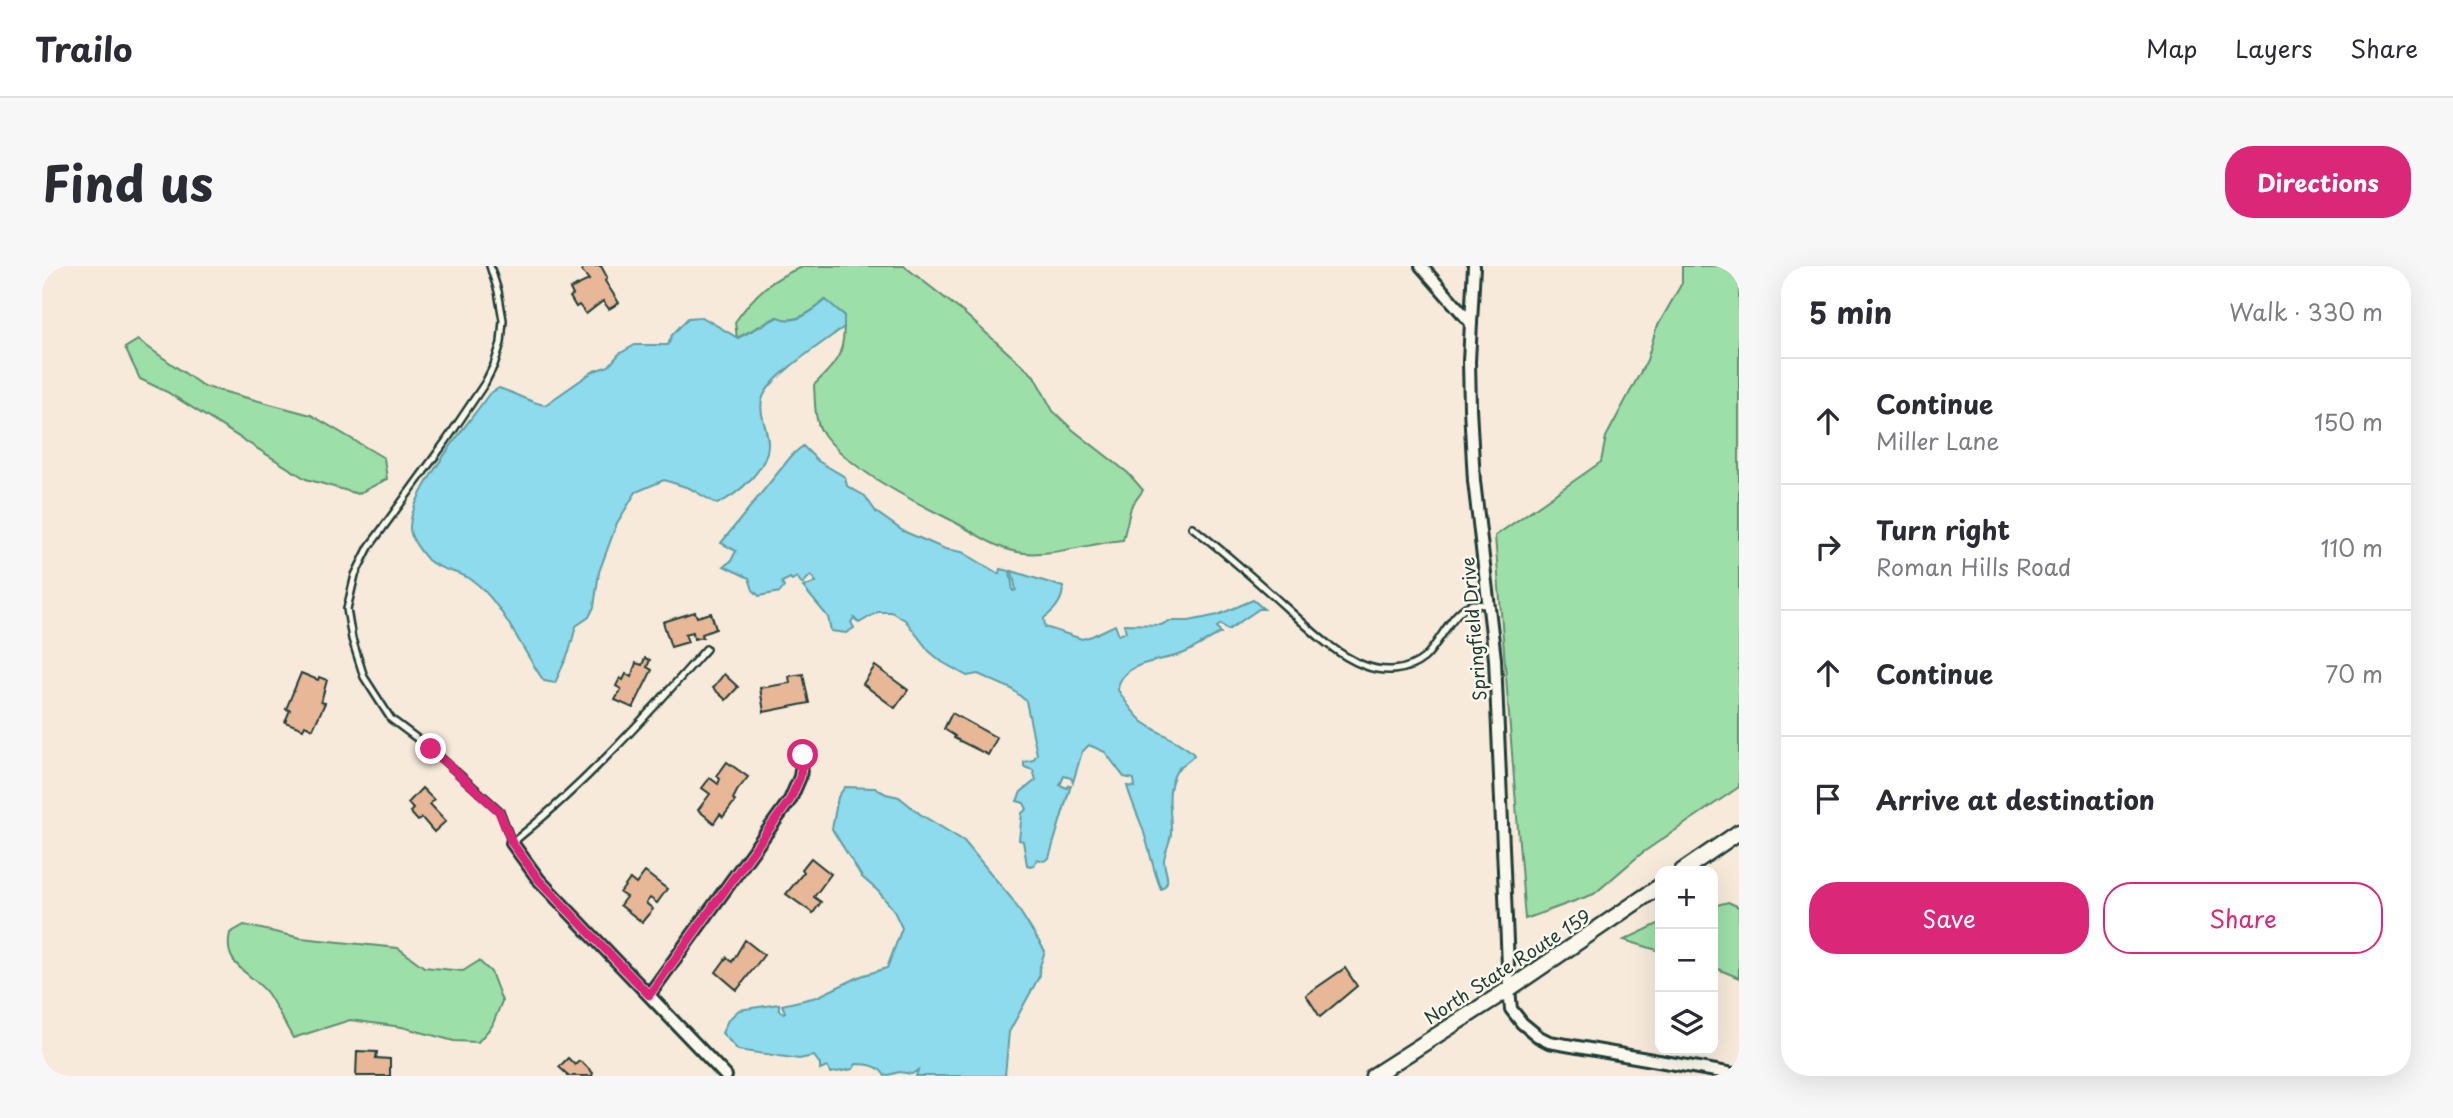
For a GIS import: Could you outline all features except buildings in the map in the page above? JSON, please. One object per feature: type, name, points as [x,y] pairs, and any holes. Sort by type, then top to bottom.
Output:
[{"type":"main road","points":[[1689,866],[1739,832]]},
{"type":"main road","name":"North State Route 159","points":[[1373,1076],[1509,989],[1655,890]]},
{"type":"street","points":[[1421,266],[1471,323]]},
{"type":"street","name":"Springfield Drive","points":[[1473,267],[1469,373],[1473,456],[1490,606],[1499,737],[1511,1009],[1521,1023],[1549,1042],[1739,1075]]},
{"type":"street","points":[[649,995],[790,800],[800,777],[803,755]]},
{"type":"street","points":[[512,843],[539,880],[726,1076]]},
{"type":"lane","points":[[489,266],[498,291],[503,320],[501,343],[494,365],[485,383],[446,440],[369,547],[355,575],[347,609],[352,639],[364,677],[391,719],[431,749],[496,807],[502,815],[512,843],[610,755],[706,649]]},
{"type":"lane","points":[[1192,527],[1317,636],[1344,656],[1365,666],[1387,671],[1405,669],[1433,649],[1463,609],[1472,604],[1490,606]]},
{"type":"green space","points":[[805,266],[904,266],[964,313],[1034,376],[1053,411],[1128,473],[1143,490],[1131,507],[1123,540],[1042,553],[1007,550],[895,491],[847,458],[819,427],[814,385],[840,354],[844,315],[825,300],[803,316],[790,320],[777,317],[737,338],[735,322],[757,295],[773,282]]},
{"type":"green space","points":[[1682,266],[1739,266],[1739,787],[1642,853],[1594,894],[1525,919],[1495,536],[1601,462],[1606,437],[1647,360],[1656,329],[1682,283]]},
{"type":"green space","points":[[138,340],[203,386],[311,415],[384,458],[387,479],[358,494],[306,479],[167,392],[140,379],[125,348]]},
{"type":"green space","points":[[1728,902],[1739,907],[1739,978],[1718,969],[1718,905]]},
{"type":"green space","points":[[244,925],[301,938],[398,948],[424,967],[463,971],[479,961],[491,972],[502,1001],[492,1026],[478,1042],[454,1041],[402,1027],[350,1020],[293,1038],[268,994],[240,968],[230,954],[230,933]]},
{"type":"green space","points":[[1655,925],[1655,949],[1624,940]]},
{"type":"water","points":[[826,300],[844,315],[844,327],[787,369],[768,388],[763,397],[762,415],[768,445],[762,464],[750,480],[717,504],[689,488],[664,480],[636,492],[617,523],[599,572],[594,607],[589,617],[576,626],[569,652],[555,683],[544,681],[502,613],[483,589],[467,577],[433,564],[416,545],[410,528],[419,497],[489,394],[499,388],[545,405],[594,371],[609,366],[619,354],[635,345],[668,345],[672,335],[688,318],[702,317],[738,338],[778,317],[790,320],[803,316]]},
{"type":"water","points":[[803,446],[818,461],[845,477],[847,486],[865,496],[876,512],[903,531],[945,549],[962,552],[999,574],[1000,569],[1010,571],[1013,591],[1016,590],[1012,571],[1063,587],[1057,605],[1044,618],[1045,627],[1082,639],[1115,625],[1119,635],[1126,632],[1124,624],[1161,625],[1169,621],[1189,621],[1218,615],[1253,600],[1264,609],[1259,609],[1228,630],[1221,624],[1217,627],[1221,633],[1197,647],[1182,654],[1143,664],[1126,673],[1120,680],[1118,690],[1138,718],[1194,755],[1177,771],[1170,789],[1171,834],[1164,860],[1167,880],[1165,886],[1161,889],[1127,786],[1135,787],[1134,779],[1124,777],[1105,752],[1089,745],[1082,752],[1073,782],[1071,778],[1064,776],[1060,785],[1067,788],[1071,785],[1049,858],[1044,861],[1037,859],[1034,865],[1027,865],[1023,841],[1019,840],[1022,813],[1027,809],[1024,803],[1017,801],[1021,792],[1036,780],[1033,770],[1024,767],[1024,762],[1033,760],[1037,754],[1026,701],[1012,689],[978,674],[967,676],[942,662],[929,651],[905,620],[891,612],[878,612],[859,623],[854,618],[851,622],[854,628],[846,633],[831,631],[828,617],[803,587],[816,582],[811,575],[802,584],[797,577],[792,580],[790,578],[782,582],[784,587],[780,592],[759,596],[753,590],[749,578],[724,566],[731,561],[736,551],[721,543],[793,454]]},
{"type":"water","points":[[845,787],[875,788],[899,797],[920,814],[964,841],[1012,899],[1045,951],[1039,969],[1040,975],[1009,1032],[1005,1076],[916,1076],[918,1070],[912,1074],[899,1072],[885,1076],[876,1067],[860,1064],[856,1064],[853,1069],[831,1073],[827,1067],[820,1070],[820,1064],[814,1056],[799,1059],[738,1050],[722,1033],[728,1020],[739,1010],[779,1004],[779,1010],[783,1013],[785,1012],[782,1005],[817,997],[861,976],[887,968],[902,928],[893,909],[862,877],[832,829],[838,797]]},
{"type":"route","points":[[431,749],[499,811],[512,843],[539,880],[649,995],[790,800],[797,788],[803,755]]}]
